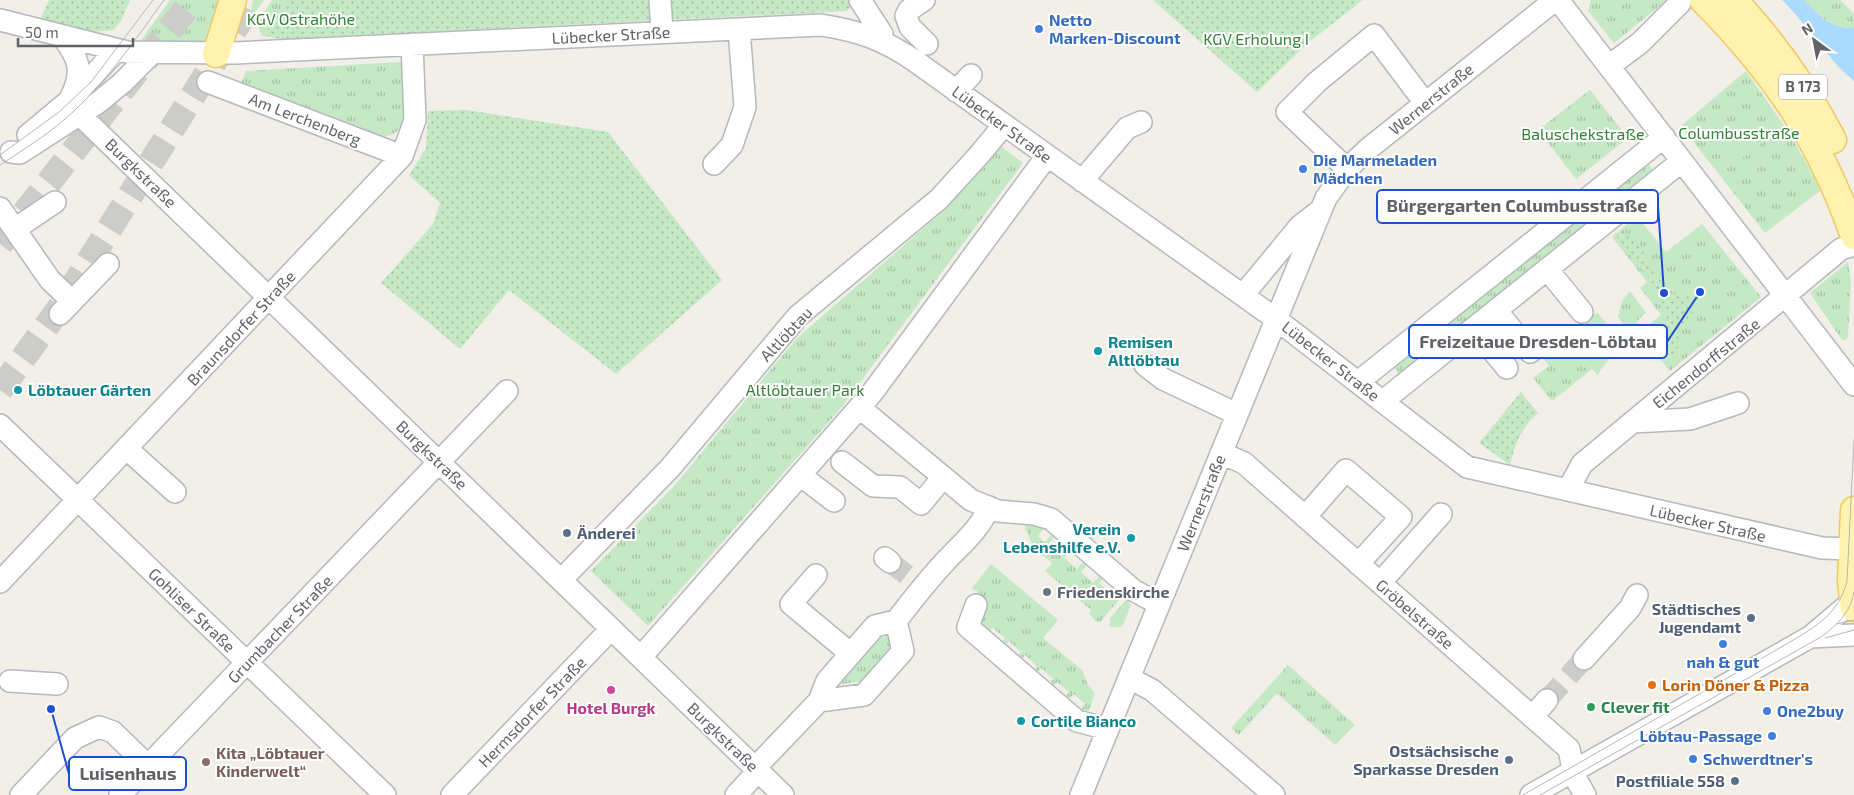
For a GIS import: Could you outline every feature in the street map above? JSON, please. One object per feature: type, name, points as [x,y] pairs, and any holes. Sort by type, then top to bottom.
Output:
[{"type":"main road","points":[[226,53],[233,0]]},
{"type":"main road","points":[[226,53],[248,0]]},
{"type":"main road","name":"B 173","points":[[1734,0],[1765,34],[1793,71],[1827,128],[1854,186]]},
{"type":"main road","name":"B 173","points":[[1692,1],[1746,47],[1795,110],[1821,156],[1854,236]]},
{"type":"main road","points":[[1854,510],[1852,549],[1854,603]]},
{"type":"street","points":[[660,0],[662,32]]},
{"type":"street","points":[[860,0],[882,34],[880,40]]},
{"type":"street","points":[[924,0],[909,10],[906,16],[910,27],[926,44]]},
{"type":"street","points":[[1557,0],[1610,66],[1854,385]]},
{"type":"street","name":"Wernerstraße","points":[[1081,795],[1320,211],[1335,184],[1347,169],[1368,149],[1557,0]]},
{"type":"street","points":[[1610,66],[1692,1]]},
{"type":"street","name":"Lübecker Straße","points":[[0,20],[116,50],[152,52],[226,53],[821,25],[860,32],[880,40],[906,55],[1004,125],[1054,154],[1082,180],[1276,319],[1467,467],[1568,490],[1621,511],[1661,520],[1717,525],[1822,548],[1852,549]]},
{"type":"street","points":[[714,164],[732,145],[744,107],[738,29]]},
{"type":"street","points":[[1347,169],[1287,112],[1317,82],[1374,35],[1425,103]]},
{"type":"street","points":[[62,36],[71,47],[78,63],[79,81],[75,107]]},
{"type":"street","name":"Braunsdorfer Straße","points":[[0,582],[402,156],[415,120],[412,44]]},
{"type":"street","points":[[75,107],[116,50]]},
{"type":"street","points":[[5,156],[20,153],[75,107],[122,83],[152,52]]},
{"type":"street","points":[[956,91],[971,76]]},
{"type":"street","name":"Am Lerchenberg","points":[[208,82],[402,156]]},
{"type":"street","name":"Burgkstraße","points":[[75,107],[269,298],[783,795]]},
{"type":"street","points":[[1082,180],[1127,128],[1141,122]]},
{"type":"street","name":"Altlöbtau","points":[[561,580],[670,468],[798,316],[939,199],[979,156],[1004,125]]},
{"type":"street","points":[[1358,382],[1664,137]]},
{"type":"street","points":[[640,657],[860,408],[1054,154]]},
{"type":"street","points":[[1383,401],[1682,161]]},
{"type":"street","points":[[15,230],[47,205]]},
{"type":"street","points":[[0,208],[50,280],[66,307],[108,264]]},
{"type":"street","name":"Wernerstraße","points":[[1243,295],[1300,226],[1320,211]]},
{"type":"street","name":"Eichendorffstraße","points":[[1568,490],[1582,464],[1633,422],[1730,332],[1786,297],[1841,249],[1854,245]]},
{"type":"street","points":[[1547,269],[1582,312]]},
{"type":"street","points":[[1496,310],[1530,352],[1544,341]]},
{"type":"street","points":[[1474,328],[1507,368]]},
{"type":"street","points":[[1146,366],[1163,379],[1237,414]]},
{"type":"street","name":"Grumbacher Straße","points":[[120,795],[507,391]]},
{"type":"street","points":[[1633,422],[1690,419],[1738,403]]},
{"type":"street","points":[[860,408],[971,500],[998,511],[1034,514],[1051,519],[1133,590],[1159,604]]},
{"type":"street","name":"Gohliser Straße","points":[[0,425],[385,795]]},
{"type":"street","points":[[127,448],[175,492]]},
{"type":"street","name":"Gröbelstraße","points":[[1221,453],[1244,463],[1569,749],[1573,771],[1585,795]]},
{"type":"street","points":[[842,462],[873,486],[900,487],[921,504],[943,477]]},
{"type":"street","points":[[1305,517],[1346,470],[1401,517],[1358,564]]},
{"type":"street","points":[[800,475],[834,501]]},
{"type":"street","points":[[819,702],[864,695],[902,651],[896,621],[917,583],[966,540],[985,516],[989,507]]},
{"type":"street","points":[[1380,583],[1441,514]]},
{"type":"street","points":[[816,574],[791,604],[851,654]]},
{"type":"street","points":[[1584,659],[1630,608],[1637,595]]},
{"type":"street","points":[[1531,795],[1810,637],[1854,603]]},
{"type":"street","points":[[976,605],[968,627],[1077,721],[1108,729]]},
{"type":"street","points":[[736,795],[819,702],[827,681],[875,626],[896,621]]},
{"type":"street","name":"Hermsdorfer Straße","points":[[452,795],[611,629]]},
{"type":"street","points":[[1810,637],[1854,636]]},
{"type":"street","points":[[1129,678],[1152,690],[1274,795]]},
{"type":"street","points":[[3,682],[57,684]]},
{"type":"street","points":[[1532,717],[1548,700]]},
{"type":"street","points":[[20,795],[75,738],[99,727],[112,732],[148,766]]},
{"type":"green space","points":[[49,0],[130,0],[121,21],[114,30],[95,32],[40,20]]},
{"type":"green space","points":[[170,0],[227,0],[208,41],[199,45],[139,43]]},
{"type":"green space","points":[[253,0],[264,0],[250,19]]},
{"type":"green space","points":[[272,0],[286,0],[263,36],[257,23]]},
{"type":"green space","name":"KGV Ostrahöhe","points":[[286,0],[849,0],[853,4],[847,11],[281,39],[263,36]]},
{"type":"green space","name":"KGV Erholung I","points":[[1153,0],[1363,0],[1309,42],[1257,92]]},
{"type":"green space","points":[[1591,0],[1667,0],[1614,43],[1588,11]]},
{"type":"green space","points":[[1804,0],[1840,0],[1854,14],[1854,28],[1838,26],[1826,20]]},
{"type":"green space","points":[[401,62],[404,104],[403,120],[401,126],[395,132],[382,137],[241,83],[246,71]]},
{"type":"green space","name":"Columbusstraße","points":[[1746,71],[1790,134],[1821,190],[1765,233],[1681,126]]},
{"type":"green space","name":"Baluschekstraße","points":[[1590,90],[1628,138],[1576,179],[1538,130]]},
{"type":"green space","points":[[466,110],[608,132],[722,280],[616,374],[509,290],[460,349],[381,283],[433,224],[440,203],[409,175],[426,148],[428,111]]},
{"type":"green space","points":[[1751,120],[1766,140],[1731,167],[1716,147]]},
{"type":"green space","name":"Altlöbtauer Park","points":[[999,145],[1023,163],[841,408],[648,626],[591,571],[674,486],[797,338],[948,207]]},
{"type":"green space","points":[[1645,160],[1654,171],[1400,375],[1391,364]]},
{"type":"green space","points":[[1637,216],[1666,252],[1702,224],[1761,297],[1670,371],[1639,333],[1611,358],[1598,375],[1592,369],[1552,401],[1533,378],[1549,366],[1540,354],[1574,330],[1582,317],[1598,313],[1613,332],[1623,324],[1618,317],[1622,301],[1630,291],[1646,313],[1636,322],[1642,330],[1661,315],[1640,288],[1647,282],[1612,237]]},
{"type":"green space","points":[[1620,231],[1637,239],[1657,279],[1668,292],[1681,296],[1703,296],[1678,336],[1679,355],[1669,356],[1667,313],[1653,284],[1615,234]]},
{"type":"green space","points":[[1848,262],[1851,281],[1848,336],[1846,340],[1842,340],[1810,293]]},
{"type":"green space","points":[[1521,392],[1538,413],[1527,424],[1520,437],[1510,465],[1479,443]]},
{"type":"green space","points":[[1024,524],[1040,525],[1044,528],[1038,536],[1045,542],[1051,535],[1054,537],[1048,545],[1061,556],[1067,548],[1070,551],[1064,558],[1077,569],[1083,562],[1087,565],[1081,572],[1093,583],[1100,576],[1103,578],[1099,583],[1115,597],[1120,593],[1123,595],[1101,621],[1096,622],[1089,613],[1091,610],[1045,571],[1052,563],[1033,547]]},
{"type":"green space","points":[[991,564],[1058,620],[1043,638],[1082,670],[1088,685],[1095,693],[1089,710],[1078,713],[1085,704],[1074,694],[1066,703],[1063,700],[1069,692],[1057,682],[1050,689],[1047,687],[1053,679],[1041,668],[1034,676],[1031,673],[1037,666],[1025,655],[1018,663],[1015,660],[1021,652],[1009,641],[1002,649],[998,646],[1005,638],[993,628],[986,635],[981,618],[986,602],[984,597],[972,588]]},
{"type":"green space","points":[[1127,599],[1131,605],[1122,627],[1110,627],[1110,618]]},
{"type":"green space","points":[[889,636],[890,651],[864,681],[835,685],[874,639]]},
{"type":"green space","points":[[1288,665],[1355,725],[1335,745],[1277,693],[1239,735],[1231,728]]},
{"type":"water","points":[[1782,0],[1804,0],[1826,20],[1838,26],[1854,28],[1854,81],[1835,62]]},
{"type":"tunnel","points":[[0,244],[193,0]]},
{"type":"tunnel","points":[[0,390],[59,309],[253,0]]},
{"type":"tunnel","points":[[890,562],[912,579]]},
{"type":"tunnel","points":[[1547,700],[1584,659]]},
{"type":"tram line","points":[[0,155],[59,112],[91,82],[153,0]]},
{"type":"tram line","points":[[0,165],[39,140],[87,98],[122,58],[164,0]]},
{"type":"tram line","points":[[1523,795],[1790,642],[1826,618],[1839,602],[1847,581],[1854,440]]},
{"type":"tram line","points":[[1540,795],[1821,637],[1842,618],[1850,606],[1854,592]]},
{"type":"tram line","points":[[1837,624],[1854,620]]},
{"type":"tram line","points":[[1825,638],[1854,630]]},
{"type":"place","name":"Netto Marken-Discount","points":[[1039,29]]},
{"type":"place","name":"Die Marmeladen Mädchen","points":[[1303,169]]},
{"type":"place","name":"Freizeitaue Dresden-Löbtau","points":[[1700,292]]},
{"type":"place","name":"Bürgergarten Columbusstraße","points":[[1664,293]]},
{"type":"place","name":"Remisen Altlöbtau","points":[[1098,351]]},
{"type":"place","name":"Löbtauer Gärten","points":[[18,390]]},
{"type":"place","name":"Änderei","points":[[567,533]]},
{"type":"place","name":"Verein Lebenshilfe e.V.","points":[[1131,538]]},
{"type":"place","name":"Friedenskirche","points":[[1047,592]]},
{"type":"place","name":"Städtisches Jugendamt","points":[[1751,618]]},
{"type":"place","name":"nah & gut","points":[[1723,644]]},
{"type":"place","name":"Lorin Döner & Pizza","points":[[1652,685]]},
{"type":"place","name":"Hotel Burgk","points":[[611,690]]},
{"type":"place","name":"Clever fit","points":[[1591,707]]},
{"type":"place","name":"Luisenhaus","points":[[51,709]]},
{"type":"place","name":"One2buy","points":[[1767,711]]},
{"type":"place","name":"Cortile Bianco","points":[[1021,721]]},
{"type":"place","name":"Löbtau-Passage","points":[[1772,736]]},
{"type":"place","name":"Schwerdtner's","points":[[1693,759]]},
{"type":"place","name":"Ostsächsische Sparkasse Dresden","points":[[1509,760]]},
{"type":"place","name":"Kita „Löbtauer Kinderwelt“","points":[[206,762]]},
{"type":"place","name":"Postfiliale 558","points":[[1735,781]]}]
